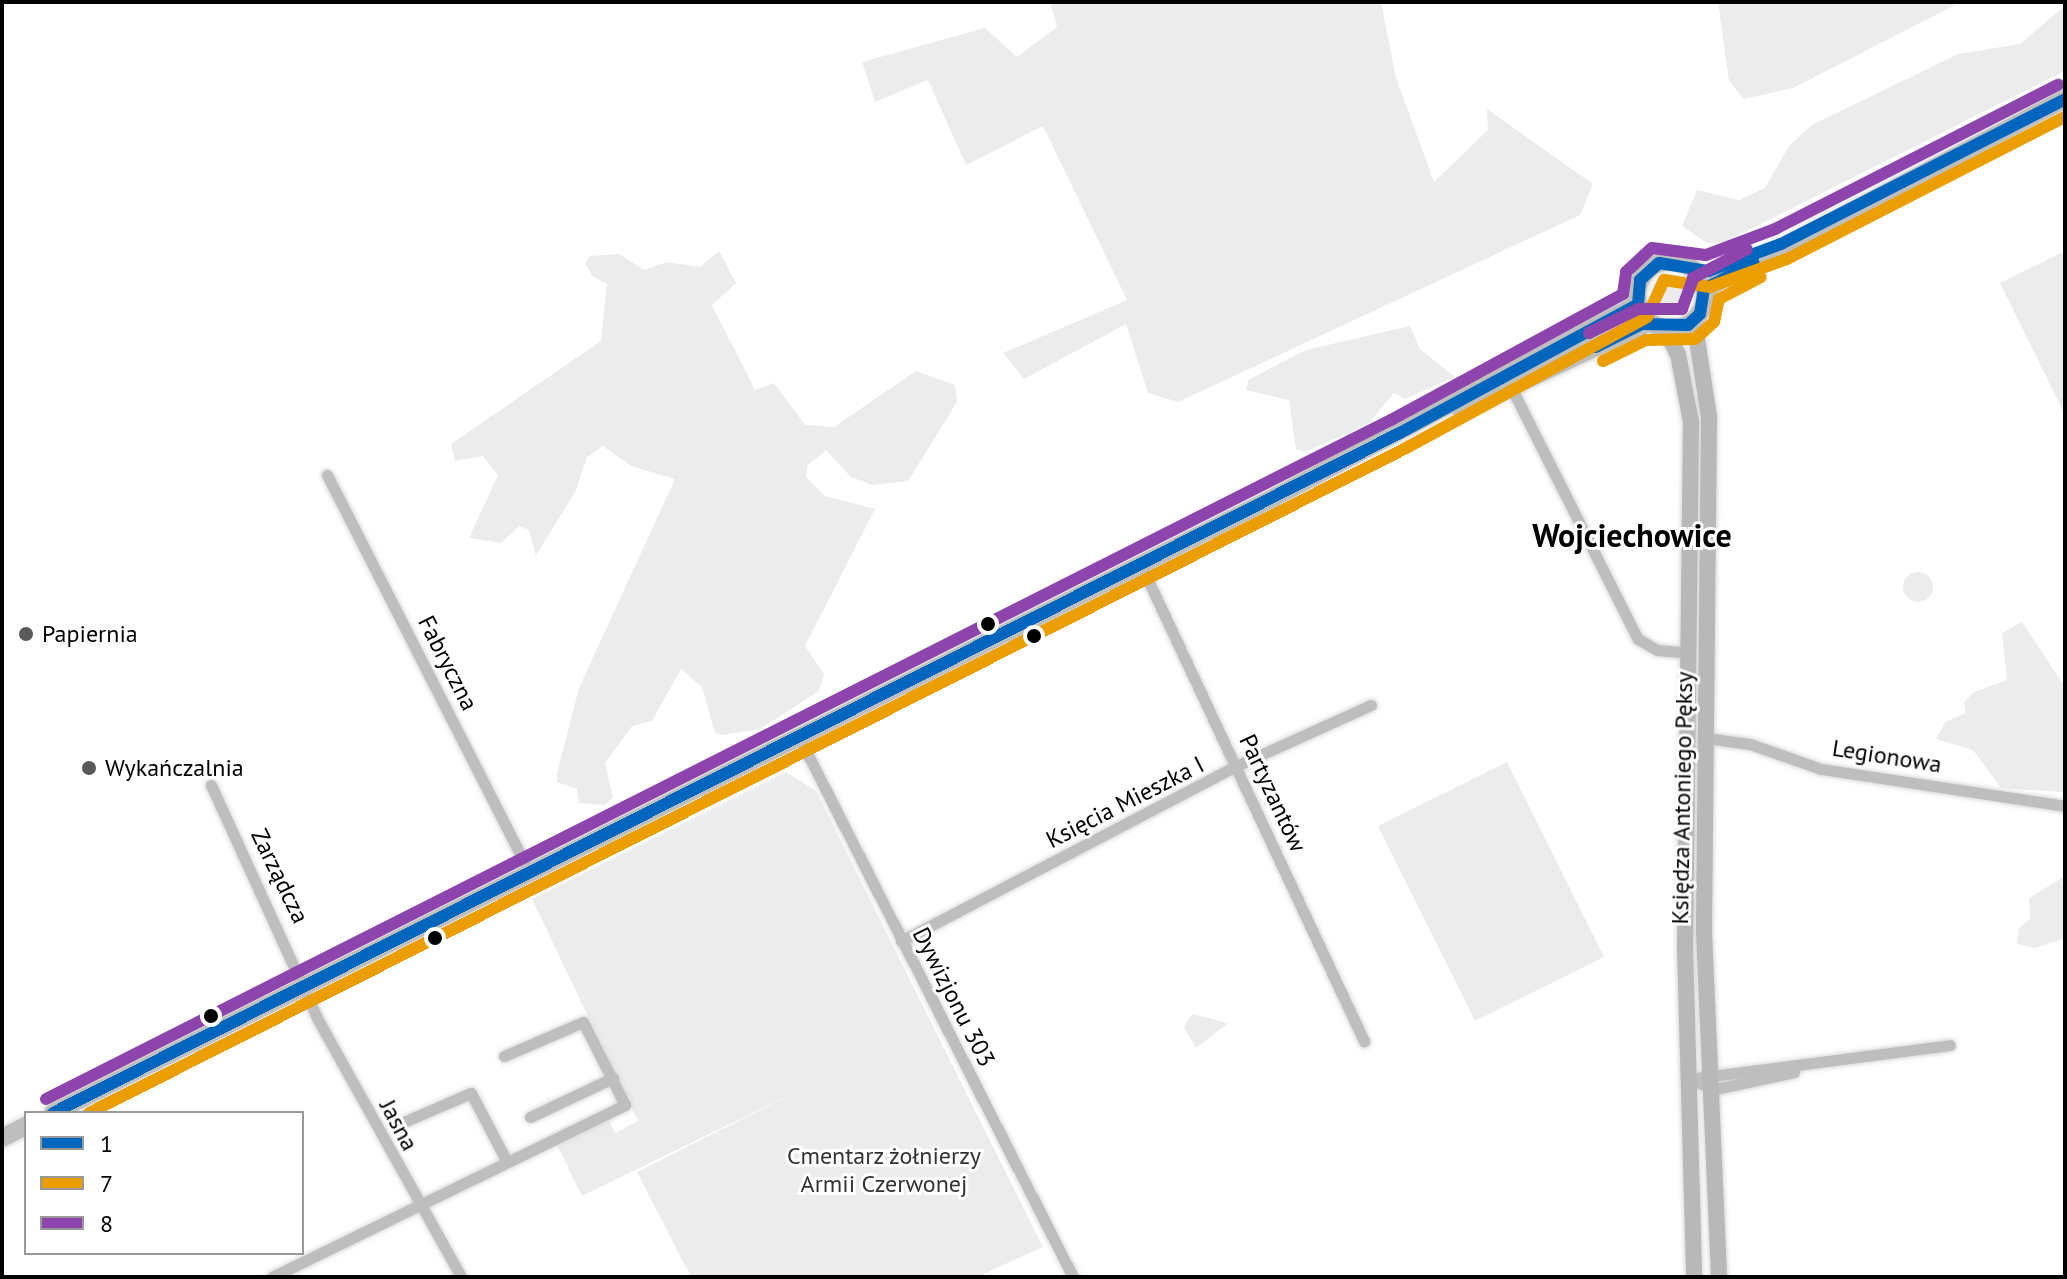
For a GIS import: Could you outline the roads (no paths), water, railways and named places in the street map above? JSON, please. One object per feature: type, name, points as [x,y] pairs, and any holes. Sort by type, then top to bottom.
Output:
[{"type":"main road","points":[[1700,281],[1781,244],[2065,99]]},
{"type":"main road","points":[[1658,326],[1638,304],[1640,280],[1651,268],[1679,262],[1700,281]]},
{"type":"main road","points":[[1398,434],[1658,326],[1694,320],[1700,281]]},
{"type":"main road","points":[[57,1111],[531,875],[1398,434],[1638,304]]},
{"type":"main road","name":"Księdza Antoniego Pęksy","points":[[1694,320],[1709,417],[1704,932],[1715,1089],[1719,1277]]},
{"type":"main road","name":"Księdza Antoniego Pęksy","points":[[1658,326],[1678,354],[1691,422],[1689,1079],[1694,1277]]},
{"type":"main road","points":[[2,1138],[24,1127]]},
{"type":"street","points":[[1512,389],[1638,639],[1657,650],[1689,653]]},
{"type":"street","name":"Fabryczna","points":[[327,475],[531,875]]},
{"type":"street","name":"Partyzantów","points":[[1141,565],[1364,1041]]},
{"type":"street","name":"Księcia Mieszka I","points":[[901,941],[1236,766],[1371,705]]},
{"type":"street","name":"Dywizjonu 303","points":[[799,737],[1071,1276]]},
{"type":"street","name":"Legionowa","points":[[1706,738],[1750,744],[1821,769],[2065,806]]},
{"type":"street","name":"Zarządcza","points":[[211,785],[305,989]]},
{"type":"street","name":"Jasna","points":[[305,989],[416,1202],[461,1277]]},
{"type":"street","points":[[274,1276],[416,1202],[625,1105],[580,1021],[504,1056]]},
{"type":"street","points":[[1689,1079],[1715,1089],[1802,1069],[1950,1045]]},
{"type":"street","points":[[1689,1079],[1714,1072],[1802,1069]]},
{"type":"street","points":[[530,1117],[613,1078]]},
{"type":"street","points":[[406,1121],[471,1093],[506,1160]]},
{"type":"place","name":"Papiernia","points":[[26,634]]},
{"type":"place","name":"Wykańczalnia","points":[[89,768]]},
{"type":"district","name":"Wojciechowice","points":[[1632,535]]},
{"type":"park label","name":"Cmentarz żołnierzy Armii Czerwonej","points":[[884,1170]]}]
